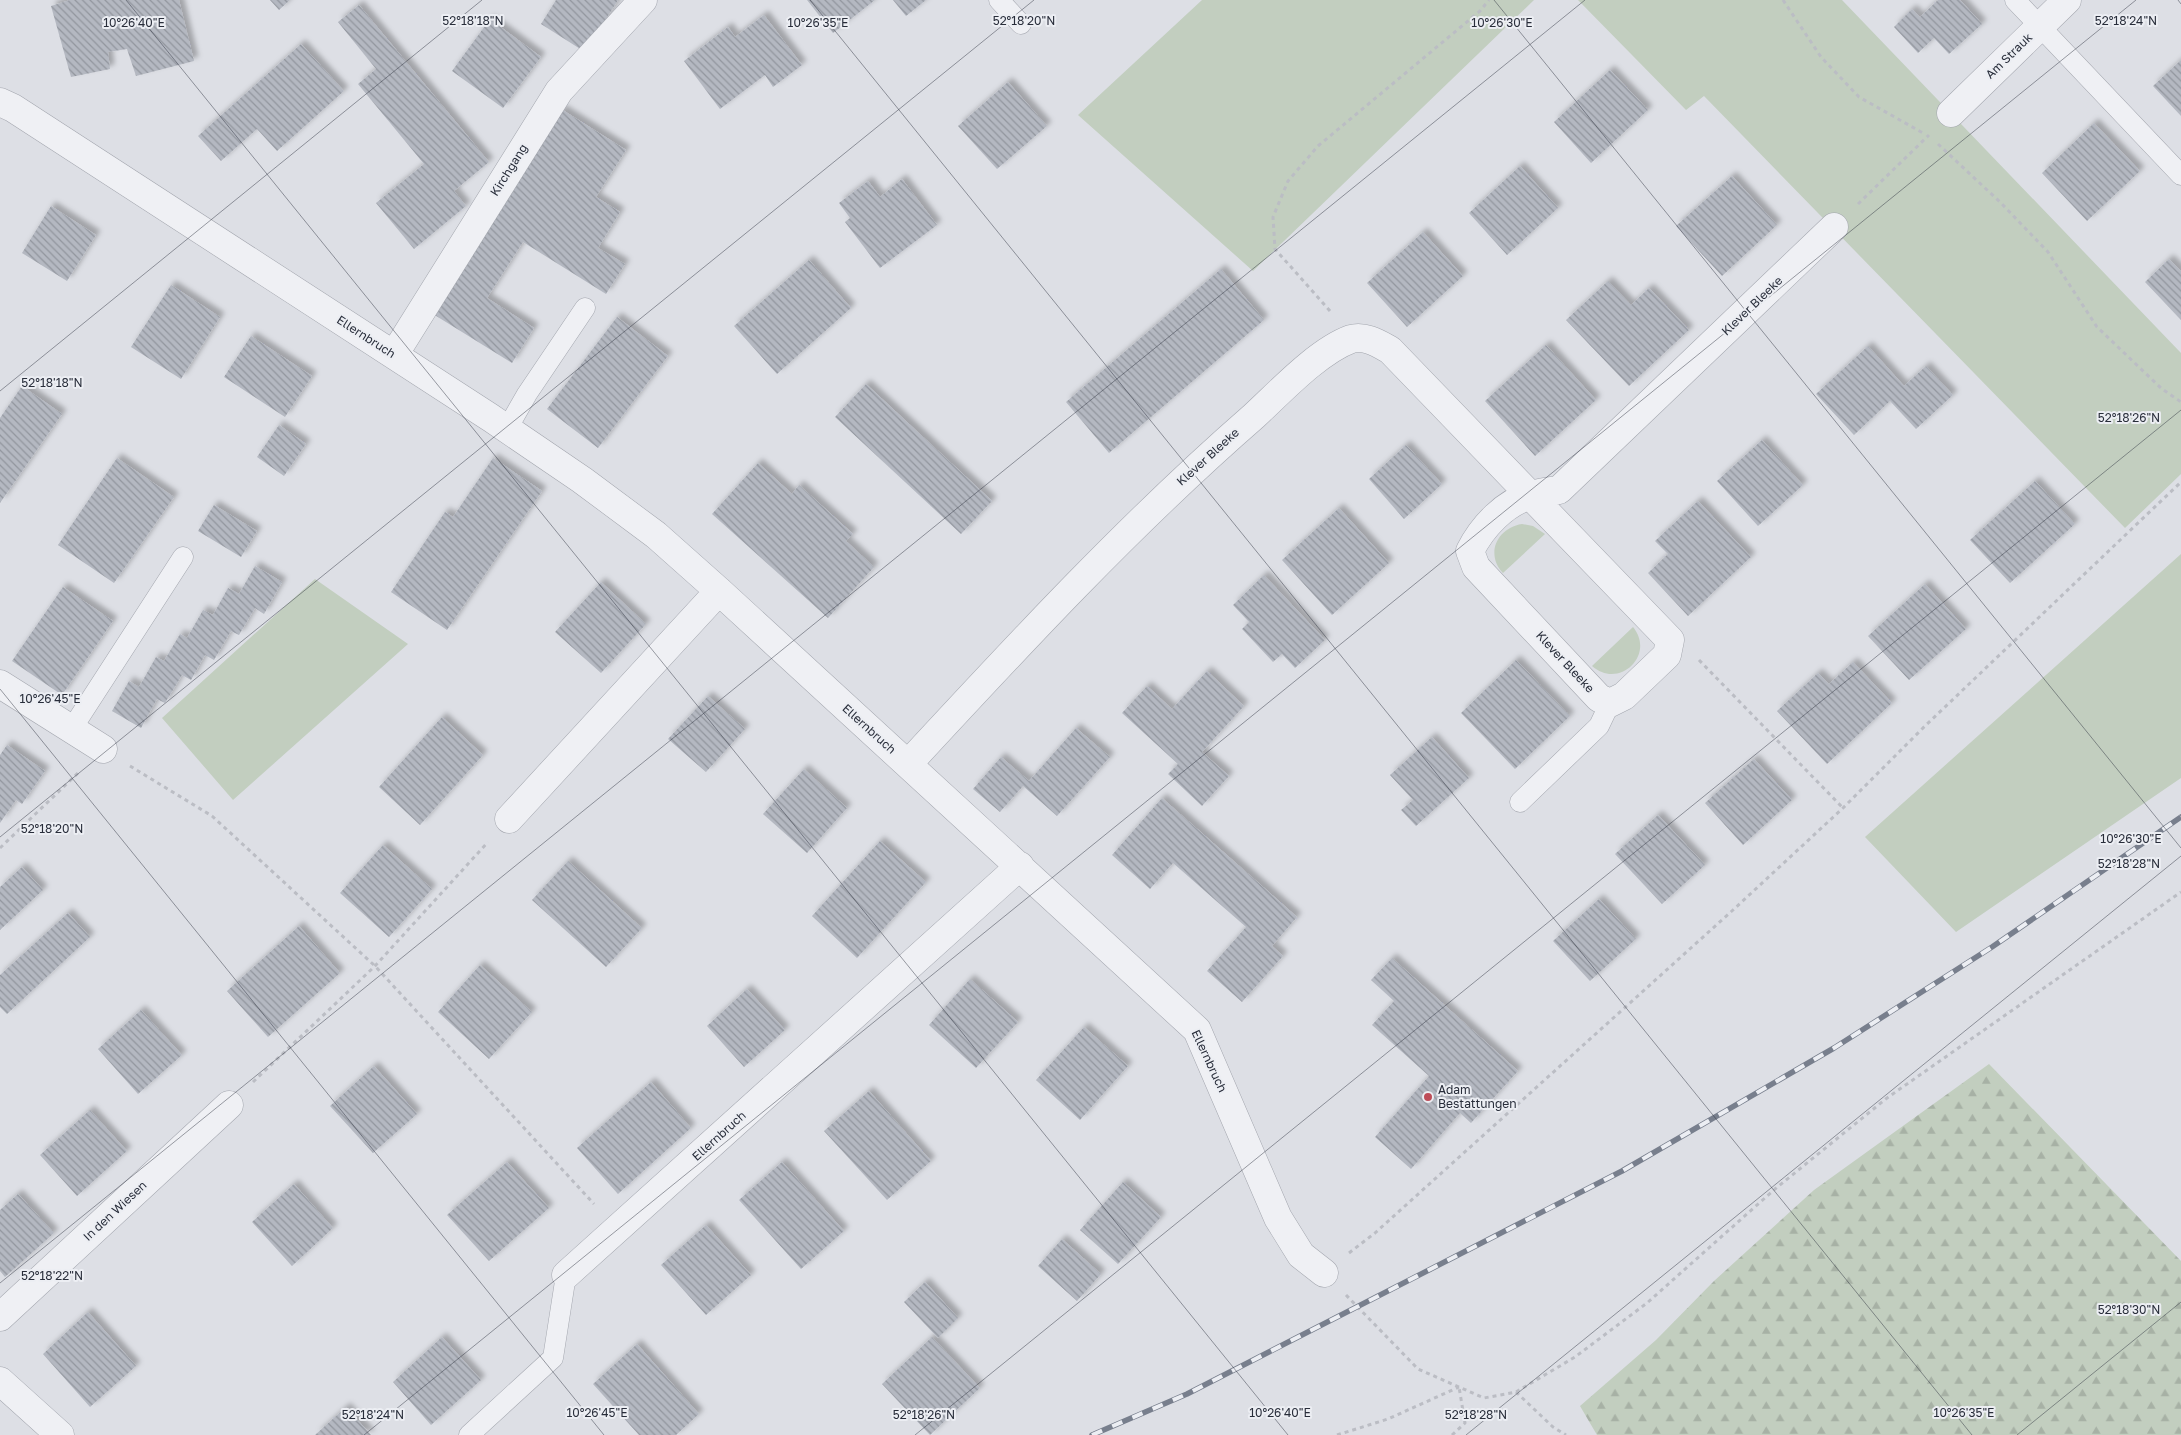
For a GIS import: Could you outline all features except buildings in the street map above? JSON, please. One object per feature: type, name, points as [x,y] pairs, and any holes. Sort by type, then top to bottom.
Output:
[{"type":"street","name":"Kirchgang","points":[[394,355],[559,91],[643,0]]},
{"type":"street","name":"Am Strauk","points":[[1951,113],[2067,0]]},
{"type":"street","name":"Ellernbruch","points":[[0,102],[13,108],[507,429],[582,480],[656,535],[1020,866],[1197,1030],[1278,1218],[1301,1255],[1324,1273]]},
{"type":"street","name":"Klever Bleeke","points":[[1610,703],[1599,698],[1476,567],[1470,551],[1478,534],[1509,505],[1531,495],[1559,490],[1834,227]]},
{"type":"street","points":[[1353,338],[1372,340],[1390,350],[1670,640],[1667,655],[1624,696],[1610,703]]},
{"type":"street","name":"Klever Bleeke","points":[[908,764],[1050,610],[1191,471],[1324,354],[1353,338]]},
{"type":"street","points":[[509,819],[719,591]]},
{"type":"street","points":[[0,684],[103,749]]},
{"type":"street","name":"Ellernbruch","points":[[566,1275],[1020,866]]},
{"type":"street","name":"In den Wiesen","points":[[0,1317],[229,1105]]},
{"type":"street","points":[[0,1381],[60,1435]]},
{"type":"lane","points":[[999,0],[1021,24]]},
{"type":"lane","points":[[2015,0],[2181,175]]},
{"type":"lane","points":[[507,429],[527,394],[585,308]]},
{"type":"lane","points":[[71,730],[183,557]]},
{"type":"lane","points":[[1520,802],[1599,726],[1610,703]]},
{"type":"lane","name":"Ellernbruch","points":[[470,1435],[553,1358],[566,1275]]},
{"type":"path","points":[[1353,338],[1275,248],[1272,217],[1288,181],[1318,146],[1480,11],[1488,0]]},
{"type":"path","points":[[1783,0],[1821,58],[1859,97],[1928,136],[2002,203],[2048,252],[2097,327],[2162,389],[2181,402]]},
{"type":"path","points":[[1834,227],[1951,113]]},
{"type":"path","points":[[2181,482],[1932,719],[1843,808],[1726,916],[1375,1233],[1324,1273],[1418,1369],[1484,1398],[1516,1392],[1575,1357],[1647,1304],[1775,1189],[1888,1098],[2181,892]]},
{"type":"path","points":[[1670,640],[1703,662],[1843,808]]},
{"type":"path","points":[[0,848],[103,749],[212,816],[375,966],[616,1229]]},
{"type":"path","points":[[229,1105],[375,966],[509,819]]},
{"type":"path","points":[[1337,1435],[1388,1419],[1459,1387]]},
{"type":"path","points":[[1452,1435],[1465,1422],[1459,1387]]},
{"type":"path","points":[[1516,1392],[1553,1427],[1566,1435]]},
{"type":"green space","points":[[1202,0],[1534,0],[1253,271],[1078,115]]},
{"type":"green space","points":[[1578,0],[1842,0],[2181,353],[2181,474],[2125,528],[1704,96],[1686,110]]},
{"type":"green space","points":[[1522,524],[1533,526],[1545,534],[1503,573],[1495,558],[1496,543],[1506,531],[1513,526]]},
{"type":"green space","points":[[2181,554],[2181,778],[1956,932],[1865,837]]},
{"type":"green space","points":[[315,579],[408,644],[233,800],[162,718]]},
{"type":"green space","points":[[1633,627],[1639,638],[1640,648],[1637,658],[1631,666],[1623,672],[1613,674],[1602,672],[1592,666]]},
{"type":"green space","points":[[1989,1064],[2181,1261],[2181,1435],[1597,1435],[1580,1406],[1656,1340],[1714,1281],[1814,1190]]},
{"type":"railway","points":[[1092,1435],[1187,1394],[1622,1171],[1834,1048],[1992,947],[2181,817]]},
{"type":"place","name":"Adam Bestattungen","points":[[1428,1097]]}]
